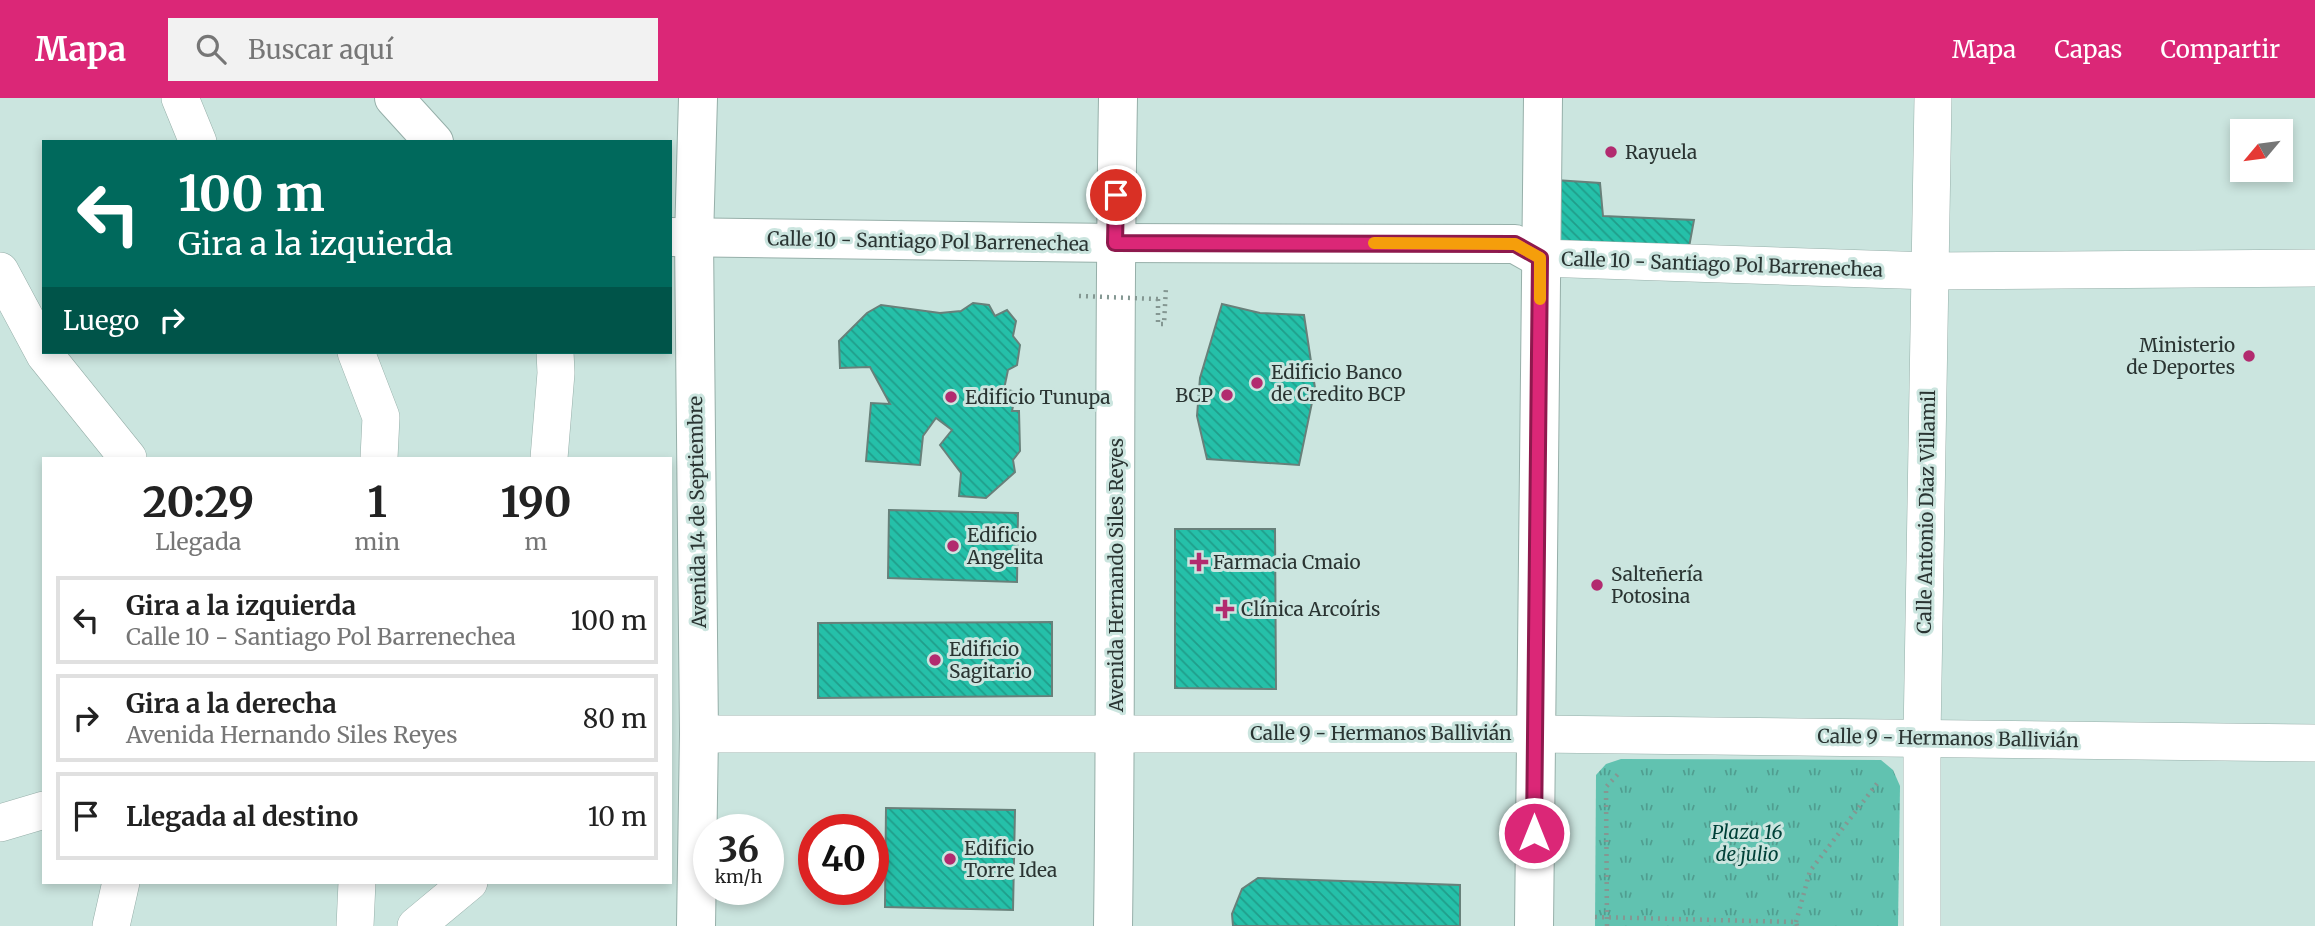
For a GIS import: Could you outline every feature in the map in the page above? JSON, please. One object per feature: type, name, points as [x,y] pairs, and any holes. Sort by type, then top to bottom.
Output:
[{"type":"main road","points":[[394,98],[432,140]]},
{"type":"main road","name":"Avenida 14 de Septiembre","points":[[696,926],[699,734],[682,237],[698,98]]},
{"type":"main road","name":"Avenida Hernando Siles Reyes","points":[[1113,926],[1116,733],[1115,243],[1118,98]]},
{"type":"main road","points":[[1534,926],[1543,98]]},
{"type":"main road","name":"Calle 10 - Santiago Pol Barrenechea","points":[[682,237],[1115,243],[1515,244],[1540,258]]},
{"type":"street","points":[[180,98],[197,140]]},
{"type":"street","name":"Calle Antonio Diaz Villamil","points":[[1922,926],[1922,737],[1933,98]]},
{"type":"street","name":"Calle 10 - Santiago Pol Barrenechea","points":[[1540,258],[1931,271],[2315,268]]},
{"type":"street","points":[[0,271],[42,349]]},
{"type":"street","points":[[44,354],[127,457]]},
{"type":"street","points":[[357,354],[381,417],[379,457]]},
{"type":"street","points":[[549,457],[555,354]]},
{"type":"street","name":"Calle 9 - Hermanos Ballivián","points":[[699,734],[1535,734],[2315,743]]},
{"type":"street","points":[[0,823],[42,811]]},
{"type":"street","points":[[111,926],[121,884]]},
{"type":"street","points":[[355,926],[357,884]]},
{"type":"street","points":[[416,926],[467,884]]},
{"type":"path","points":[[1079,296],[1158,299],[1158,324],[1164,324],[1166,287]]},
{"type":"path","points":[[1606,926],[1606,787],[1615,776],[1624,771]]},
{"type":"path","points":[[1869,773],[1887,788]]},
{"type":"path","points":[[1595,917],[1796,924],[1810,871],[1880,781]]},
{"type":"green space","name":"Plaza 16 de julio","points":[[1621,759],[1881,760],[1893,770],[1900,786],[1898,926],[1595,926],[1596,775],[1606,764]]},
{"type":"building","points":[[1555,180],[1600,183],[1603,216],[1694,220],[1687,258],[1556,251]]},
{"type":"building","name":"Edificio Tunupa","points":[[973,303],[989,305],[995,316],[1007,310],[1016,321],[1013,336],[1020,345],[1017,365],[1008,370],[1004,389],[1016,392],[1012,411],[1019,411],[1020,451],[1013,460],[1015,472],[986,498],[959,496],[961,473],[940,445],[952,430],[936,418],[923,436],[920,465],[866,461],[871,403],[890,404],[870,367],[840,368],[839,341],[867,313],[881,305],[940,313],[961,311]]},
{"type":"building","name":"Edificio Banco de Credito BCP","points":[[1222,304],[1260,313],[1304,315],[1315,388],[1299,465],[1207,459],[1197,416],[1200,378]]},
{"type":"building","name":"Edificio Angelita","points":[[889,510],[1018,513],[1017,582],[888,578]]},
{"type":"building","name":"Clínica Arcoíris","points":[[1175,529],[1275,529],[1276,689],[1175,688]]},
{"type":"building","name":"Edificio Sagitario","points":[[1052,622],[1052,696],[818,698],[818,623]]},
{"type":"building","name":"Edificio Torre Idea","points":[[886,808],[1015,810],[1013,910],[885,907],[889,905],[889,814],[886,814]]},
{"type":"building","points":[[1258,878],[1460,885],[1460,926],[1233,926],[1232,914],[1242,889]]},
{"type":"slow traffic","points":[[1374,243],[1515,244],[1540,258],[1540,299]]},
{"type":"place","name":"Rayuela","points":[[1611,152]]},
{"type":"place","name":"Ministerio de Deportes","points":[[2249,356]]},
{"type":"place","name":"Edificio Banco de Credito BCP","points":[[1257,383]]},
{"type":"place","name":"BCP","points":[[1227,395]]},
{"type":"place","name":"Edificio Tunupa","points":[[951,397]]},
{"type":"place","name":"Edificio Angelita","points":[[953,546]]},
{"type":"place","name":"Farmacia Cmaio","points":[[1199,562]]},
{"type":"place","name":"Salteñería Potosina","points":[[1597,585]]},
{"type":"place","name":"Clínica Arcoíris","points":[[1225,609]]},
{"type":"place","name":"Edificio Sagitario","points":[[935,660]]},
{"type":"place","name":"Edificio Torre Idea","points":[[950,859]]},
{"type":"route","points":[[1116,195],[1115,243],[1515,244],[1540,258],[1534,833]]}]
